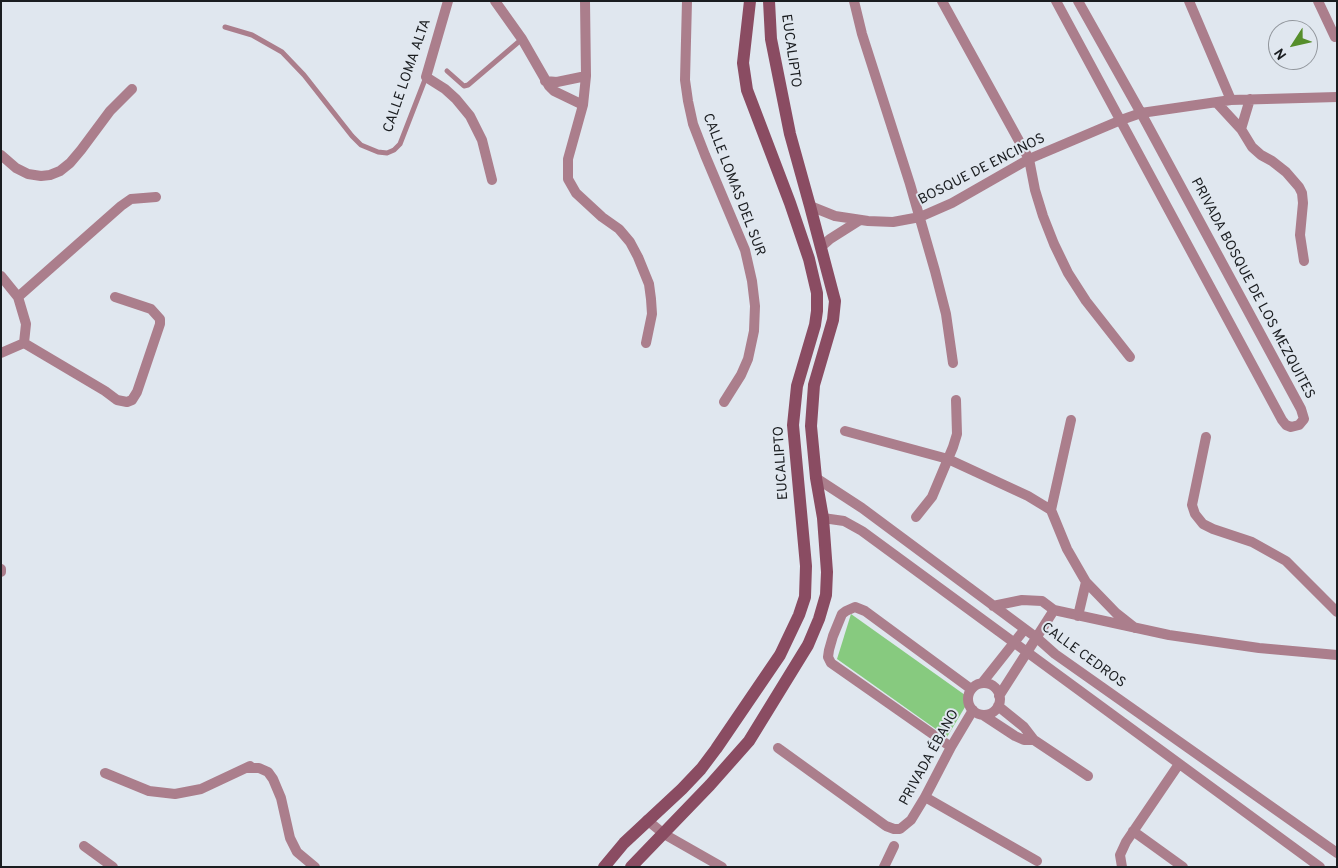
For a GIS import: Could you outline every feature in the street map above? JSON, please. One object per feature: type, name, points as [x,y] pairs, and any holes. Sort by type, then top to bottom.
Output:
[{"type":"street","name":"CALLE LOMA ALTA","points":[[426,77],[448,1]]},
{"type":"street","points":[[495,1],[522,39],[545,81],[554,91],[583,105]]},
{"type":"street","points":[[585,1],[586,76],[583,105],[568,159],[568,179],[576,193],[602,217],[619,229],[630,242],[638,257],[649,284],[651,299],[652,314],[646,343]]},
{"type":"street","name":"CALLE LOMAS DEL SUR","points":[[687,1],[685,80],[693,124],[745,250],[754,297],[754,331],[748,359],[741,375],[724,402]]},
{"type":"street","name":"EUCALIPTO","points":[[604,867],[624,842],[701,769],[780,655],[799,615],[804,597],[806,566],[793,425],[797,386],[815,325],[817,306],[815,282],[790,203],[747,90],[743,63],[750,1]]},
{"type":"street","name":"EUCALIPTO","points":[[631,867],[710,785],[749,741],[808,645],[824,604],[827,572],[811,426],[814,385],[833,320],[834,302],[780,90],[771,39],[769,1]]},
{"type":"street","points":[[854,1],[862,34],[920,217],[946,314],[953,363]]},
{"type":"street","points":[[942,1],[1029,159],[1035,190],[1043,216],[1068,273],[1086,301],[1130,357]]},
{"type":"street","points":[[1056,1],[1121,120]]},
{"type":"street","points":[[1078,1],[1141,114]]},
{"type":"street","points":[[1189,1],[1231,100]]},
{"type":"street","points":[[1318,1],[1336,40]]},
{"type":"street","points":[[1336,40],[1337,25]]},
{"type":"street","points":[[545,81],[557,82],[586,76]]},
{"type":"street","points":[[426,77],[450,94],[470,116],[482,140],[492,180]]},
{"type":"street","points":[[1,155],[16,168],[28,174],[50,175],[60,170],[70,163],[110,111],[132,89]]},
{"type":"street","name":"BOSQUE DE ENCINOS","points":[[810,206],[835,216],[860,220],[893,222],[920,217],[952,203],[1029,159],[1121,120],[1141,114],[1231,100],[1337,97]]},
{"type":"street","points":[[1241,129],[1250,99]]},
{"type":"street","points":[[1217,103],[1241,129],[1252,147],[1286,172],[1299,186],[1303,203],[1300,235],[1304,261]]},
{"type":"street","name":"PRIVADA BOSQUE DE LOS MEZQUITES","points":[[1121,120],[1282,420],[1291,427],[1299,425],[1304,419],[1301,408],[1141,114]]},
{"type":"street","points":[[18,297],[121,206],[131,199],[156,197]]},
{"type":"street","points":[[821,247],[860,220]]},
{"type":"street","points":[[1,276],[18,297],[26,324],[24,343]]},
{"type":"street","points":[[24,343],[117,400],[127,402],[132,400],[137,392],[160,324],[160,319],[151,309],[114,297]]},
{"type":"street","points":[[1,353],[24,343]]},
{"type":"street","points":[[916,517],[932,497],[957,434],[956,400]]},
{"type":"street","points":[[1071,420],[1051,510],[1067,549],[1086,582],[1116,613],[1138,630]]},
{"type":"street","points":[[846,431],[948,459],[1028,496],[1051,510]]},
{"type":"street","points":[[1206,437],[1192,496],[1192,504],[1199,519],[1203,524],[1213,529],[1252,542],[1286,562],[1337,612]]},
{"type":"street","name":"CALLE CEDROS","points":[[816,478],[862,508],[1037,638],[1055,654],[1337,853]]},
{"type":"street","points":[[854,525],[862,508]]},
{"type":"street","points":[[822,518],[837,519],[854,525],[1320,867]]},
{"type":"street","points":[[1078,616],[1086,582]]},
{"type":"street","points":[[993,606],[1022,600],[1042,601],[1054,610],[1138,630],[1229,644],[1337,655]]},
{"type":"street","points":[[951,747],[834,667],[828,657],[833,636],[842,614],[846,610],[855,607],[859,608],[971,689]]},
{"type":"street","points":[[984,715],[990,714],[1054,610]]},
{"type":"street","points":[[1024,630],[982,683],[971,689],[968,696],[969,704],[973,710],[984,715],[1015,736],[1024,740],[1034,740]]},
{"type":"street","points":[[982,683],[993,686],[997,691],[998,701],[1024,726],[1034,740],[1088,776]]},
{"type":"street","points":[[756,691],[772,704]]},
{"type":"street","name":"PRIVADA ÉBANO","points":[[778,748],[886,826],[894,829],[905,826],[911,820],[973,710]]},
{"type":"street","points":[[1122,867],[1120,855],[1126,842],[1180,764]]},
{"type":"street","points":[[105,773],[149,791],[175,794],[200,790],[250,766],[249,768],[259,768],[268,772],[281,798],[290,838],[297,852],[315,867]]},
{"type":"street","points":[[925,797],[1037,861]]},
{"type":"street","points":[[647,820],[664,834],[722,867]]},
{"type":"street","points":[[1134,832],[1182,867]]},
{"type":"street","points":[[84,846],[113,867]]},
{"type":"street","points":[[884,867],[894,846]]},
{"type":"lane","name":"CALLE LOMA ALTA","points":[[225,27],[252,34],[282,52],[304,75],[352,136],[361,145],[378,152],[394,150],[400,144],[426,77]]},
{"type":"lane","points":[[447,71],[464,86],[468,85],[522,39]]},
{"type":"green space","points":[[851,614],[965,695],[965,707],[947,737],[837,659]]}]
